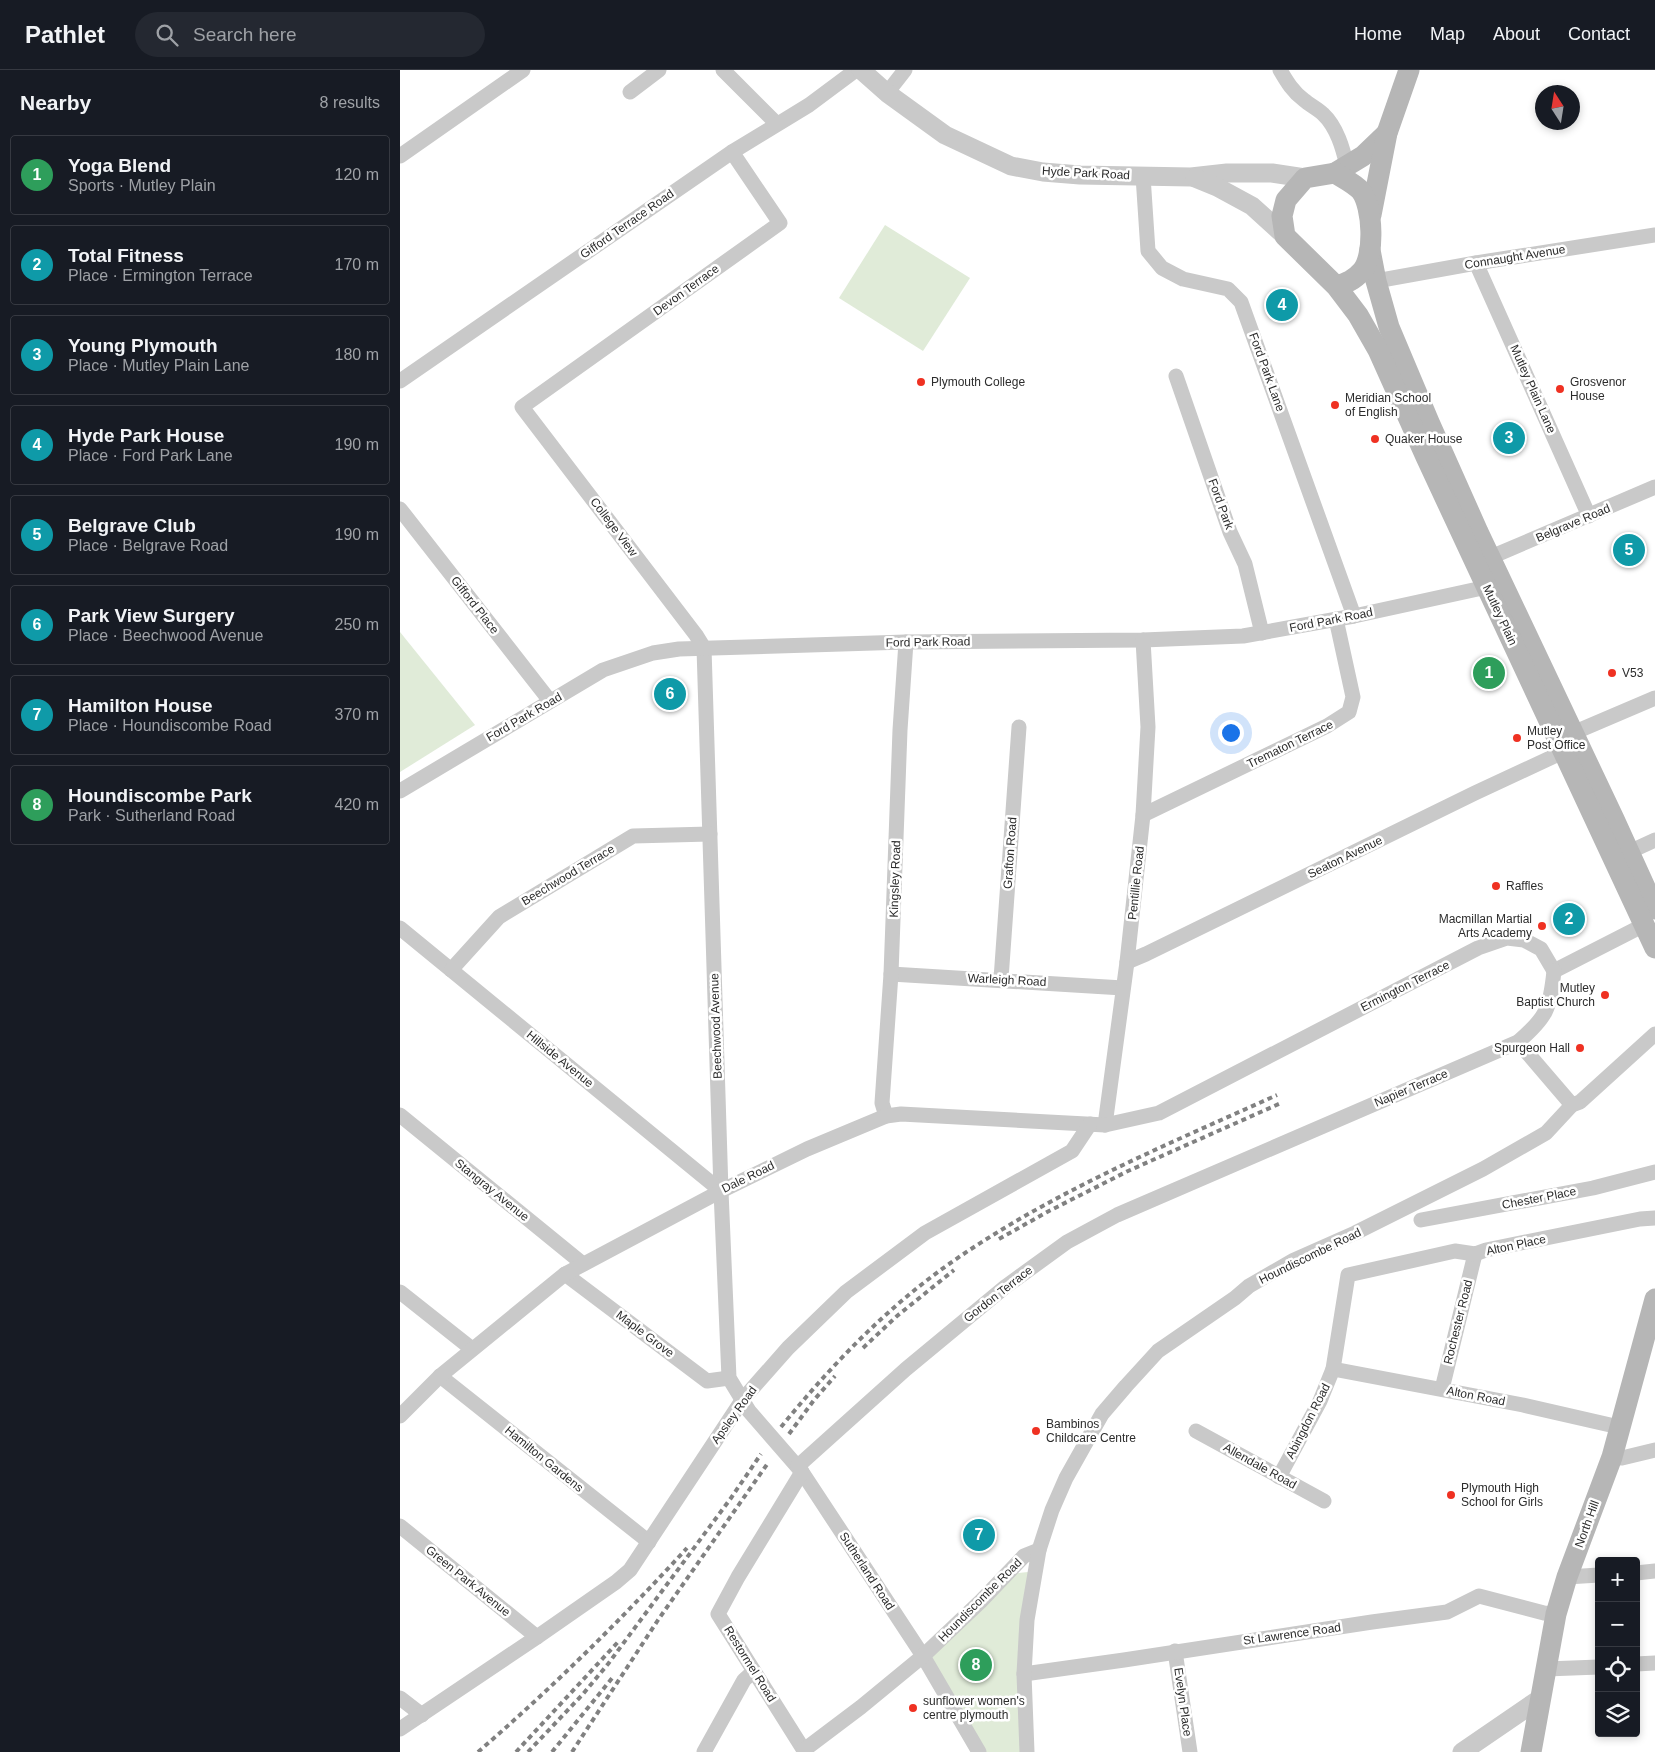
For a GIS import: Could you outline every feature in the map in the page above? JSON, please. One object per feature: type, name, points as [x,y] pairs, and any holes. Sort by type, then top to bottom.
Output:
[{"type":"main road","points":[[1387,133],[1363,156],[1341,170],[1305,178],[1286,200],[1282,216],[1285,236],[1336,286],[1352,281],[1364,269],[1370,248],[1371,214],[1387,133],[1409,70]]},
{"type":"main road","points":[[1341,170],[1361,192],[1371,214]]},
{"type":"main road","name":"Mutley Plain","points":[[1370,248],[1376,281],[1389,327],[1458,490],[1491,557],[1494,584],[1563,752],[1650,917]]},
{"type":"main road","name":"Mutley Plain","points":[[1336,286],[1358,315],[1378,350],[1426,457],[1573,733],[1630,852],[1650,917],[1655,948]]},
{"type":"main road","name":"North Hill","points":[[1531,1752],[1556,1614],[1567,1578],[1612,1457],[1655,1299]]},
{"type":"street","points":[[400,156],[523,70]]},
{"type":"street","points":[[630,92],[659,70]]},
{"type":"street","points":[[723,70],[777,124]]},
{"type":"street","name":"Gifford Terrace Road","points":[[400,381],[732,152],[809,105],[856,70]]},
{"type":"street","name":"Hyde Park Road","points":[[861,70],[887,93],[945,135],[1011,166],[1043,172],[1080,175],[1191,177],[1227,172],[1272,173],[1305,178]]},
{"type":"street","points":[[887,93],[905,70]]},
{"type":"street","points":[[1280,70],[1290,86],[1332,124],[1343,149],[1341,170]]},
{"type":"street","name":"Devon Terrace","points":[[522,407],[780,223],[732,152]]},
{"type":"street","name":"Ford Park Lane","points":[[1143,176],[1148,251],[1162,268],[1183,279],[1228,289],[1241,302],[1354,616]]},
{"type":"street","name":"Hyde Park Road","points":[[1191,177],[1217,187],[1252,206],[1285,236]]},
{"type":"street","name":"Connaught Avenue","points":[[1376,281],[1655,235]]},
{"type":"street","name":"Mutley Plain Lane","points":[[1476,263],[1589,516]]},
{"type":"street","name":"Ford Park","points":[[1176,376],[1230,532],[1245,564],[1262,633]]},
{"type":"street","name":"College View","points":[[522,407],[704,648]]},
{"type":"street","name":"Belgrave Road","points":[[1491,557],[1655,487]]},
{"type":"street","name":"Gifford Place","points":[[400,510],[550,701]]},
{"type":"street","name":"Ford Park Road","points":[[400,791],[603,670],[653,653],[679,649],[906,642],[1143,640],[1243,636],[1354,616],[1494,584]]},
{"type":"street","name":"Trematon Terrace","points":[[1143,815],[1327,726],[1349,712],[1352,697],[1336,619]]},
{"type":"street","name":"Pentillie Road","points":[[1097,1124],[1127,962],[1143,815],[1148,727],[1143,640]]},
{"type":"street","name":"Kingsley Road","points":[[886,1116],[882,1103],[891,974],[900,730],[906,642]]},
{"type":"street","name":"Beechwood Avenue","points":[[704,648],[721,1191],[729,1378]]},
{"type":"street","points":[[1573,733],[1655,698]]},
{"type":"street","name":"Grafton Road","points":[[1001,979],[1019,727]]},
{"type":"street","name":"Seaton Avenue","points":[[1127,962],[1563,752]]},
{"type":"street","name":"Beechwood Terrace","points":[[452,970],[499,916],[633,836],[710,834]]},
{"type":"street","points":[[1630,852],[1655,840]]},
{"type":"street","points":[[1554,971],[1650,917]]},
{"type":"street","name":"Hillside Avenue","points":[[400,928],[721,1191]]},
{"type":"street","name":"Ermington Terrace","points":[[1159,1113],[1478,948],[1507,938],[1524,940],[1540,949],[1554,971]]},
{"type":"street","name":"Napier Terrace","points":[[1228,1168],[1518,1042],[1538,1025],[1548,1009],[1554,971]]},
{"type":"street","name":"Warleigh Road","points":[[891,974],[1001,979],[1123,988]]},
{"type":"street","name":"Houndiscombe Road","points":[[1027,1752],[1024,1674],[1027,1620],[1039,1550],[1052,1510],[1066,1478],[1102,1414],[1126,1386],[1158,1351],[1235,1298],[1249,1286],[1287,1265],[1475,1173],[1546,1133],[1572,1105],[1580,1102],[1655,1034]]},
{"type":"street","points":[[1518,1042],[1572,1105]]},
{"type":"street","name":"Dale Road","points":[[400,1416],[440,1376],[565,1274],[721,1191],[806,1149],[886,1116],[901,1114],[944,1119],[1097,1124],[1159,1113]]},
{"type":"street","name":"Stangray Avenue","points":[[400,1115],[583,1264]]},
{"type":"street","name":"Apsley Road","points":[[400,1729],[537,1637],[616,1582],[630,1570],[788,1348],[846,1292],[925,1233],[1072,1151],[1097,1124]]},
{"type":"street","name":"Gordon Terrace","points":[[798,1467],[914,1362],[1005,1288],[1067,1242],[1117,1215],[1228,1168]]},
{"type":"street","name":"Chester Place","points":[[1421,1220],[1593,1188],[1655,1172]]},
{"type":"street","name":"Alton Place","points":[[1348,1275],[1455,1251],[1475,1254],[1486,1250],[1640,1219],[1655,1218]]},
{"type":"street","name":"Rochester Road","points":[[1442,1389],[1475,1254]]},
{"type":"street","name":"Maple Grove","points":[[565,1274],[707,1381],[729,1378]]},
{"type":"street","name":"Abingdon Road","points":[[1279,1477],[1320,1401],[1333,1369],[1348,1275]]},
{"type":"street","points":[[400,1292],[472,1349]]},
{"type":"street","name":"Alton Road","points":[[1333,1369],[1442,1389],[1619,1427]]},
{"type":"street","name":"Hamilton Gardens","points":[[440,1376],[649,1542]]},
{"type":"street","points":[[729,1378],[746,1405]]},
{"type":"street","name":"Sutherland Road","points":[[746,1405],[798,1467],[923,1656],[979,1752]]},
{"type":"street","name":"Allendale Road","points":[[1196,1431],[1324,1501]]},
{"type":"street","points":[[1612,1457],[1622,1458],[1655,1450]]},
{"type":"street","name":"Restormel Road","points":[[798,1467],[718,1614],[804,1751]]},
{"type":"street","name":"Green Park Avenue","points":[[400,1526],[537,1637]]},
{"type":"street","name":"Houndiscombe Road","points":[[804,1751],[923,1656],[981,1601],[1024,1556],[1039,1550]]},
{"type":"street","points":[[1640,1573],[1655,1571]]},
{"type":"street","points":[[1567,1578],[1595,1575]]},
{"type":"street","name":"St Lawrence Road","points":[[1024,1674],[1447,1612],[1479,1596],[1544,1613],[1556,1614]]},
{"type":"street","name":"Evelyn Place","points":[[1175,1651],[1190,1752]]},
{"type":"street","points":[[1640,1664],[1655,1663]]},
{"type":"street","points":[[1546,1669],[1595,1667]]},
{"type":"street","points":[[707,1750],[744,1680],[754,1672]]},
{"type":"street","points":[[400,1698],[422,1715]]},
{"type":"street","points":[[1462,1752],[1541,1698]]},
{"type":"green space","points":[[885,225],[970,278],[923,351],[839,298]]},
{"type":"green space","points":[[400,632],[475,725],[400,772]]},
{"type":"green space","points":[[1028,1572],[1027,1752],[979,1752],[923,1656],[1007,1574]]},
{"type":"railway","points":[[781,1427],[859,1340],[925,1281],[987,1238],[1067,1193],[1109,1172],[1277,1095]]},
{"type":"railway","points":[[999,1239],[1128,1171],[1281,1103]]},
{"type":"railway","points":[[863,1348],[897,1316],[954,1270]]},
{"type":"railway","points":[[789,1434],[814,1400],[835,1376]]},
{"type":"railway","points":[[528,1752],[583,1694],[608,1664],[731,1498],[761,1454]]},
{"type":"railway","points":[[572,1752],[658,1620],[768,1463]]},
{"type":"railway","points":[[478,1752],[586,1653],[687,1548]]},
{"type":"railway","points":[[516,1752],[618,1642]]},
{"type":"railway","points":[[552,1752],[613,1677]]},
{"type":"place","name":"Hyde Park House","points":[[1282,305]]},
{"type":"place","name":"Plymouth College","points":[[921,382]]},
{"type":"place","name":"Grosvenor House","points":[[1560,389]]},
{"type":"place","name":"Meridian School of English","points":[[1335,405]]},
{"type":"place","name":"Young Plymouth","points":[[1509,438]]},
{"type":"place","name":"Quaker House","points":[[1375,439]]},
{"type":"place","name":"Belgrave Club","points":[[1629,550]]},
{"type":"place","name":"Yoga Blend","points":[[1489,673]]},
{"type":"place","name":"V53","points":[[1612,673]]},
{"type":"place","name":"Park View Surgery","points":[[670,694]]},
{"type":"place","name":"Mutley Post Office","points":[[1517,738]]},
{"type":"place","name":"Raffles","points":[[1496,886]]},
{"type":"place","name":"Total Fitness","points":[[1569,919]]},
{"type":"place","name":"Macmillan Martial Arts Academy","points":[[1542,926]]},
{"type":"place","name":"Mutley Baptist Church","points":[[1605,995]]},
{"type":"place","name":"Spurgeon Hall","points":[[1580,1048]]},
{"type":"place","name":"Bambinos Childcare Centre","points":[[1036,1431]]},
{"type":"place","name":"Plymouth High School for Girls","points":[[1451,1495]]},
{"type":"place","name":"Hamilton House","points":[[979,1535]]},
{"type":"place","name":"Houndiscombe Park","points":[[976,1665]]},
{"type":"place","name":"sunflower women's centre plymouth","points":[[913,1708]]}]
